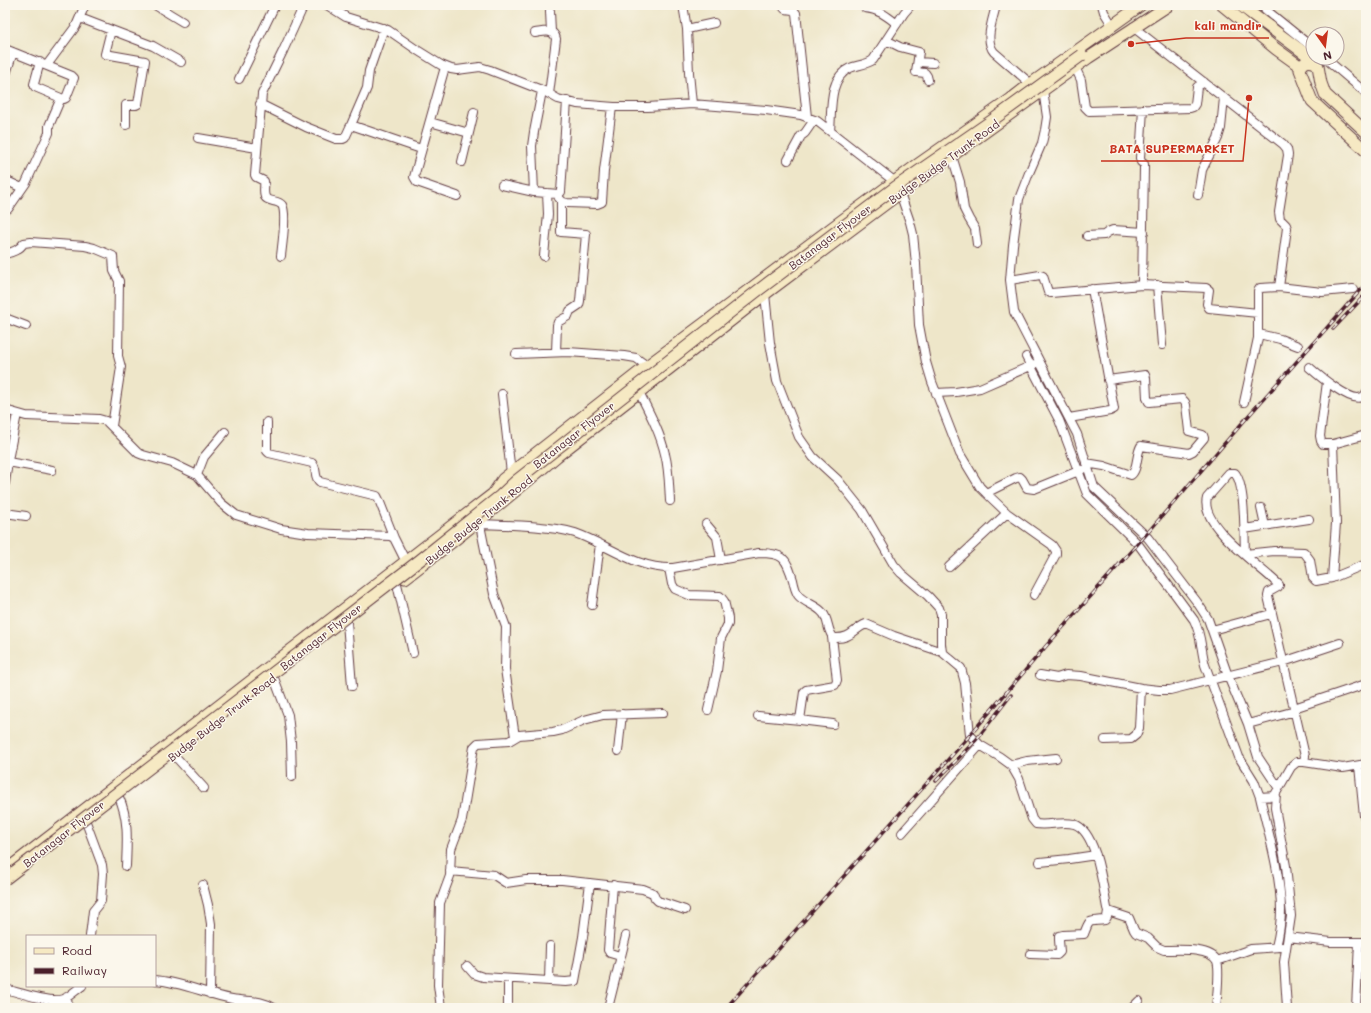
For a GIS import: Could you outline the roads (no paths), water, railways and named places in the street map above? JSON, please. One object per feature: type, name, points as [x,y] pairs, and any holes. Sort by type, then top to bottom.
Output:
[{"type":"street","points":[[5,77],[9,51],[43,64],[73,77],[74,80],[66,98],[61,98],[34,87],[34,84],[43,64],[76,26],[85,5]]},
{"type":"street","points":[[155,5],[183,22]]},
{"type":"street","points":[[239,79],[275,5]]},
{"type":"street","points":[[282,256],[284,230],[283,208],[280,203],[266,199],[264,181],[255,175],[260,104],[265,87],[304,5]]},
{"type":"street","points":[[327,5],[346,17],[384,28],[394,33],[416,50],[445,67],[457,70],[480,67],[545,92],[558,99],[577,104],[612,107],[648,107],[692,104],[766,110],[801,115],[811,119],[830,131],[894,181],[900,193],[912,234],[916,264],[919,324],[926,362],[936,393],[960,454],[980,487],[1007,513],[1052,545],[1056,551],[1056,554],[1034,595]]},
{"type":"street","points":[[683,5],[688,29],[689,72],[692,104]]},
{"type":"street","points":[[782,5],[784,9],[795,11],[811,119],[805,134],[801,136],[788,160]]},
{"type":"street","points":[[830,131],[834,88],[840,76],[850,68],[873,60],[911,5]]},
{"type":"street","points":[[996,5],[988,41],[990,48],[1030,84]]},
{"type":"street","points":[[1102,5],[1104,12],[1112,25]]},
{"type":"street","name":"Budge Budge Trunk Road","points":[[5,872],[493,494],[503,479],[647,366],[894,181],[1141,5]]},
{"type":"street","name":"Batanagar Flyover","points":[[5,879],[420,560],[500,496],[517,480],[756,292],[897,186],[1154,5]]},
{"type":"street","name":"Budge Budge Trunk Road","points":[[5,885],[347,622],[480,522],[557,456],[765,294],[900,193],[1040,92],[1133,27],[1169,5]]},
{"type":"street","points":[[1222,5],[1302,72],[1312,78],[1315,77],[1318,72]]},
{"type":"street","points":[[1240,5],[1305,53]]},
{"type":"street","points":[[1260,5],[1305,42]]},
{"type":"street","points":[[870,7],[882,13],[897,24]]},
{"type":"street","points":[[550,11],[551,32]]},
{"type":"street","points":[[80,18],[153,46],[181,62]]},
{"type":"street","points":[[688,29],[714,23]]},
{"type":"street","points":[[1133,27],[1283,144],[1287,149],[1288,155],[1279,212],[1280,219],[1286,225],[1279,287]]},
{"type":"street","points":[[260,104],[306,127],[340,140],[345,138],[367,88],[369,71],[384,28]]},
{"type":"street","points":[[111,30],[105,54],[145,61],[138,104],[126,105],[126,125]]},
{"type":"street","points":[[534,192],[532,146],[534,132],[545,92],[556,39],[555,35],[551,32],[547,31],[535,33]]},
{"type":"street","points":[[886,40],[900,47],[919,52],[916,72],[925,73],[928,80]]},
{"type":"street","points":[[918,62],[933,64]]},
{"type":"street","points":[[1305,62],[1302,72],[1312,101],[1366,151]]},
{"type":"street","points":[[1318,66],[1322,90],[1366,132]]},
{"type":"street","points":[[1334,66],[1366,93]]},
{"type":"street","points":[[445,67],[421,149],[414,179],[417,182],[457,196]]},
{"type":"street","points":[[1075,67],[1081,80],[1085,107],[1089,110],[1193,107],[1195,104],[1197,87],[1204,82]]},
{"type":"street","points":[[1040,92],[1047,117],[1042,143],[1019,199],[1010,280],[1014,312],[1069,418],[1079,441],[1087,494],[1140,547],[1194,620],[1199,632],[1202,653],[1248,724],[1258,757],[1278,787]]},
{"type":"street","points":[[8,210],[22,188],[49,133],[49,126],[61,98]]},
{"type":"street","points":[[1198,195],[1202,170],[1218,138],[1221,128],[1224,98]]},
{"type":"street","points":[[556,352],[558,322],[568,316],[570,311],[578,305],[580,301],[586,234],[561,232],[559,198],[567,101]]},
{"type":"street","points":[[502,185],[534,192],[547,193],[566,203],[597,204],[602,202],[604,171],[612,107]]},
{"type":"street","points":[[1142,285],[1144,166],[1140,158],[1143,109]]},
{"type":"street","points":[[462,162],[474,112]]},
{"type":"street","points":[[430,122],[469,133]]},
{"type":"street","points":[[352,125],[421,149]]},
{"type":"street","points":[[198,138],[257,148]]},
{"type":"street","points":[[952,156],[960,182],[964,209],[968,220],[975,229],[977,244]]},
{"type":"street","points":[[5,180],[22,188]]},
{"type":"street","points":[[544,256],[548,214],[547,193]]},
{"type":"street","points":[[1087,236],[1104,235],[1113,230],[1144,232]]},
{"type":"street","points":[[5,254],[14,252],[24,243],[31,242],[85,246],[113,256],[114,271],[119,281],[118,356],[120,367],[112,426]]},
{"type":"street","points":[[1010,280],[1037,275],[1043,276],[1049,293],[1142,285],[1208,289],[1207,304],[1209,308],[1258,313]]},
{"type":"street","points":[[1157,285],[1162,345]]},
{"type":"street","points":[[1244,402],[1259,334],[1259,289],[1262,287],[1279,287],[1322,292],[1353,289]]},
{"type":"street","points":[[1069,418],[1112,410],[1114,407],[1092,290]]},
{"type":"street","points":[[765,294],[770,344],[776,375],[799,437],[813,457],[838,480],[862,510],[894,565],[939,608],[941,614],[940,644],[942,652]]},
{"type":"street","points":[[5,318],[26,326]]},
{"type":"street","points":[[1259,334],[1280,339],[1298,346]]},
{"type":"street","points":[[516,354],[556,352],[624,356],[636,358],[647,366]]},
{"type":"street","points":[[1026,357],[1083,469],[1094,487],[1148,538],[1197,602],[1208,619],[1212,630],[1223,716],[1239,757],[1254,781],[1275,808],[1286,866],[1292,916],[1286,947],[1284,972],[1288,1008]]},
{"type":"street","points":[[936,393],[956,392],[980,388],[1040,362]]},
{"type":"street","points":[[1309,367],[1327,382],[1353,398],[1361,398],[1366,393]]},
{"type":"street","points":[[986,493],[1020,477],[1027,488],[1034,490],[1083,469],[1104,466],[1130,475],[1134,472],[1141,446],[1189,453],[1193,451],[1204,438],[1203,435],[1189,431],[1186,405],[1182,399],[1149,402],[1145,375],[1108,380]]},
{"type":"street","points":[[1327,382],[1320,436],[1323,444],[1333,444],[1366,435]]},
{"type":"street","points":[[639,392],[652,416],[664,448],[667,460],[670,501]]},
{"type":"street","points":[[502,394],[511,473]]},
{"type":"street","points":[[5,410],[26,416],[99,419],[106,421],[138,453],[172,463],[197,474],[221,503],[236,514],[288,530],[308,533],[390,536],[394,538]]},
{"type":"street","points":[[5,483],[17,414]]},
{"type":"street","points":[[267,422],[269,453],[312,462],[315,467],[316,478],[320,482],[376,496],[406,562]]},
{"type":"street","points":[[197,474],[204,457],[225,432]]},
{"type":"street","points":[[1332,578],[1336,523],[1333,444]]},
{"type":"street","points":[[8,462],[52,470]]},
{"type":"street","points":[[1245,554],[1240,484],[1237,476],[1232,472],[1229,473],[1207,498],[1206,509],[1222,535],[1279,585],[1268,594],[1271,614],[1305,751],[1304,762]]},
{"type":"street","points":[[1261,508],[1264,526]]},
{"type":"street","points":[[472,510],[480,522],[494,594],[506,627],[505,669],[516,737]]},
{"type":"street","points":[[5,513],[26,516]]},
{"type":"street","points":[[949,567],[1007,513]]},
{"type":"street","points":[[1244,529],[1309,519]]},
{"type":"street","points":[[480,522],[565,530],[600,544],[628,559],[649,565],[669,568],[759,553],[773,553],[782,556],[789,566],[798,596],[823,613],[832,637],[837,683],[835,685],[806,690],[802,695],[800,720]]},
{"type":"street","points":[[706,524],[717,537],[721,560]]},
{"type":"street","points":[[592,605],[600,544]]},
{"type":"street","points":[[1245,554],[1274,551],[1304,552],[1310,560],[1314,580],[1316,581],[1332,578],[1366,564]]},
{"type":"street","points":[[669,568],[672,584],[676,589],[689,595],[720,596],[724,601],[728,624],[721,638],[717,671],[708,710]]},
{"type":"street","points":[[397,584],[413,653]]},
{"type":"street","points":[[1212,630],[1271,614]]},
{"type":"street","points":[[347,622],[352,686]]},
{"type":"street","points":[[832,637],[837,638],[850,636],[862,625],[866,624],[894,636],[942,652],[957,664],[964,675],[970,734],[980,746],[1011,765],[1019,779],[1032,819],[1036,824],[1073,824],[1080,827],[1084,831],[1096,855],[1100,867],[1108,917],[1104,920],[1090,922],[1087,924],[1084,934],[1060,936],[1060,952],[1057,955],[1030,954]]},
{"type":"street","points":[[1040,675],[1057,678],[1066,675],[1081,676],[1141,688],[1170,690],[1283,662],[1340,644]]},
{"type":"street","points":[[274,678],[288,715],[291,737],[292,777]]},
{"type":"street","points":[[1248,724],[1295,710],[1366,684]]},
{"type":"street","points":[[1105,740],[1131,739],[1136,735],[1139,728],[1141,688]]},
{"type":"street","points":[[618,751],[622,714]]},
{"type":"street","points":[[441,1008],[438,985],[440,903],[448,882],[450,871],[450,853],[462,820],[474,747],[478,743],[509,741],[524,734],[553,732],[568,728],[595,716],[622,714],[663,714]]},
{"type":"street","points":[[758,716],[833,724]]},
{"type":"street","points":[[902,833],[980,746]]},
{"type":"street","points":[[174,755],[204,788]]},
{"type":"street","points":[[1011,765],[1027,761],[1056,758]]},
{"type":"street","points":[[1267,797],[1278,787],[1294,764],[1304,762],[1343,768],[1363,765],[1364,816]]},
{"type":"street","points":[[119,797],[127,822],[126,866]]},
{"type":"street","points":[[1267,797],[1280,889],[1280,927],[1276,947]]},
{"type":"street","points":[[86,822],[102,865],[103,874],[101,901],[93,912],[90,935]]},
{"type":"street","points":[[1040,862],[1069,860],[1096,855]]},
{"type":"street","points":[[450,871],[494,875],[506,883],[547,879],[613,885],[650,891],[658,901],[685,910]]},
{"type":"street","points":[[467,966],[470,972],[479,976],[573,982],[576,979],[590,883]]},
{"type":"street","points":[[203,885],[211,924],[210,994]]},
{"type":"street","points":[[613,885],[608,950],[610,953],[620,956]]},
{"type":"street","points":[[1108,911],[1129,918],[1136,933],[1148,938],[1160,949],[1192,950],[1212,956],[1217,961],[1218,966],[1216,1008]]},
{"type":"street","points":[[608,1008],[626,936]]},
{"type":"street","points":[[1288,937],[1331,942],[1362,942],[1356,1008]]},
{"type":"street","points":[[549,981],[550,946]]},
{"type":"street","points":[[1217,961],[1244,951],[1258,948],[1286,947]]},
{"type":"street","points":[[508,979],[508,1008]]},
{"type":"street","points":[[156,980],[189,986],[210,994],[234,1000],[264,1002],[274,1008]]},
{"type":"street","points":[[5,989],[50,1000],[58,1000],[67,997],[81,987]]},
{"type":"street","points":[[67,997],[68,1008]]},
{"type":"street","points":[[1132,1008],[1139,1001]]},
{"type":"railway","points":[[726,1008],[970,735],[1047,645],[1366,284]]},
{"type":"railway","points":[[1333,329],[1366,294]]},
{"type":"railway","points":[[936,781],[976,740],[1011,695]]},
{"type":"place","name":"kali mandir","points":[[1131,44]]},
{"type":"place","name":"BATA SUPERMARKET","points":[[1249,98]]}]
